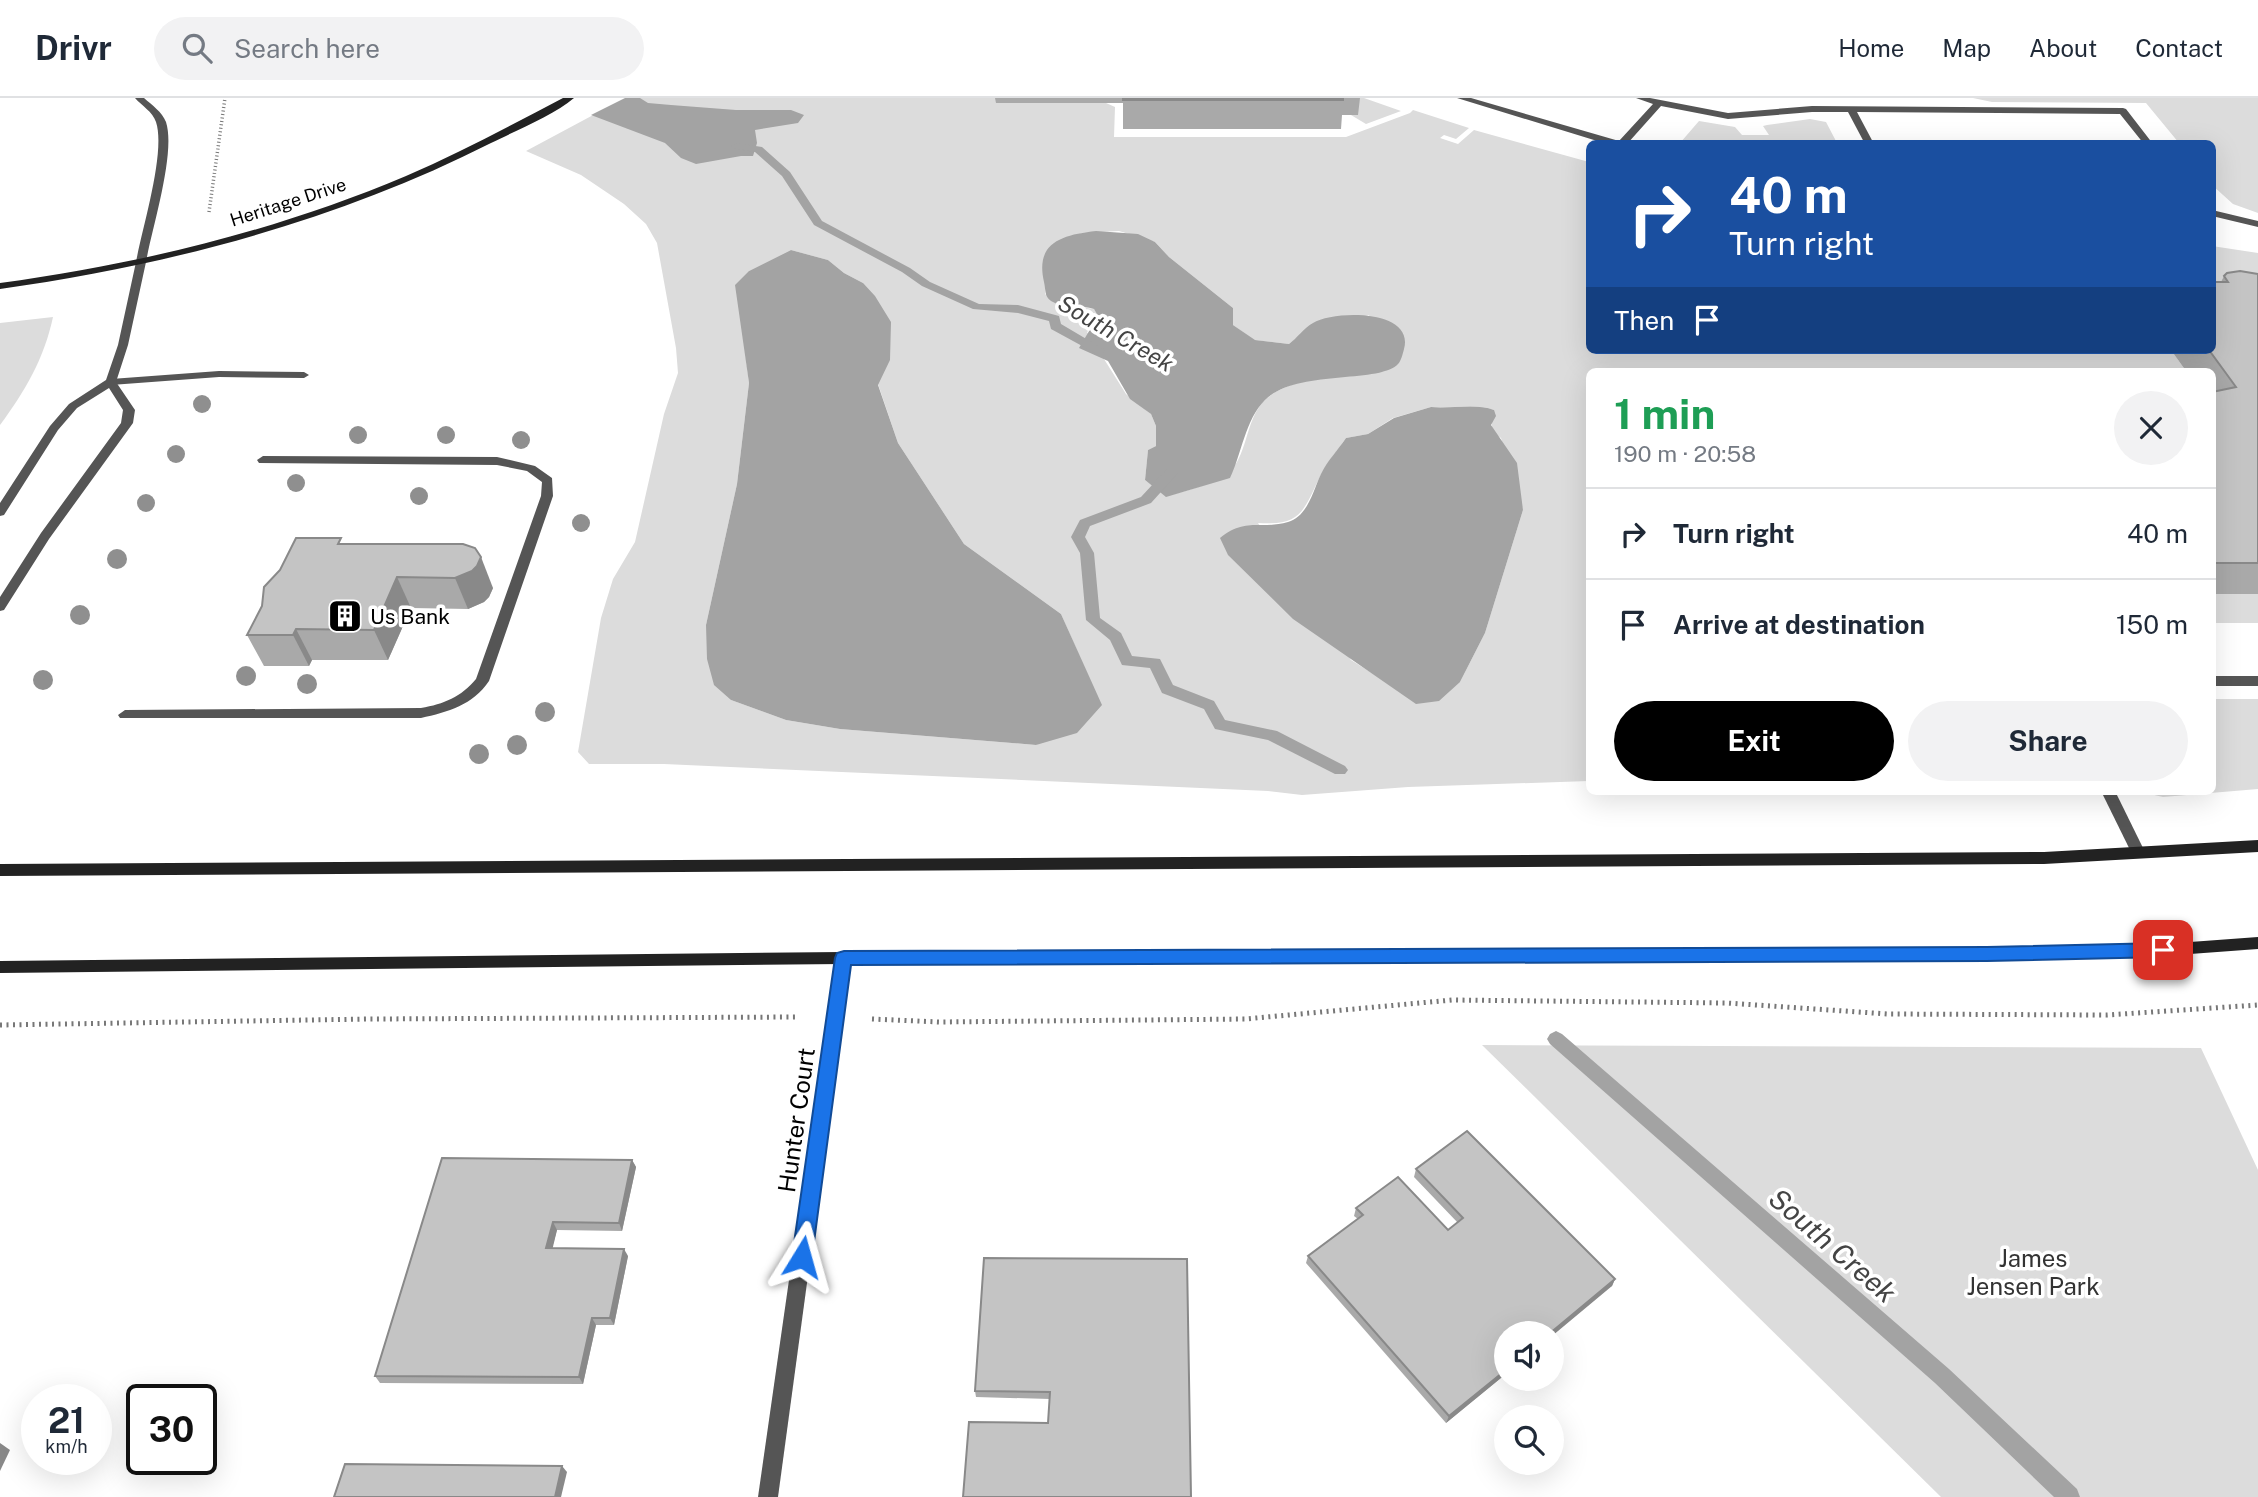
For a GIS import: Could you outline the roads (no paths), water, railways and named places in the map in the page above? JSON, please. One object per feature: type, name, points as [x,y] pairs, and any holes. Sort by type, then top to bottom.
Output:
[{"type":"main road","name":"Heritage Drive","points":[[0,286],[77,276],[141,262],[241,236],[354,200],[415,175],[570,98]]},
{"type":"main road","points":[[0,870],[2031,858],[2258,846]]},
{"type":"main road","points":[[0,967],[844,958],[1987,954],[2163,950],[2258,943]]},
{"type":"street","points":[[111,382],[123,345],[141,262],[163,132],[159,117],[139,98]]},
{"type":"street","points":[[1461,98],[1607,140]]},
{"type":"street","points":[[1640,98],[1728,116],[1851,109],[2123,111],[2146,140]]},
{"type":"street","points":[[1943,98],[1951,110]]},
{"type":"street","points":[[1625,140],[1659,103]]},
{"type":"street","points":[[1851,109],[1868,140]]},
{"type":"street","points":[[2216,215],[2258,224]]},
{"type":"street","points":[[1,508],[54,428],[74,406],[111,382],[219,374],[304,375]]},
{"type":"street","points":[[0,607],[45,536],[127,423],[129,410],[111,382]]},
{"type":"street","points":[[125,715],[421,713],[456,705],[482,681],[547,496],[548,481],[540,472],[527,465],[497,461],[263,460]]},
{"type":"street","points":[[2216,681],[2258,681]]},
{"type":"street","points":[[2110,795],[2138,852]]},
{"type":"street","name":"Hunter Court","points":[[768,1497],[844,958]]},
{"type":"water","points":[[556,98],[640,98],[648,103],[736,110],[791,110],[804,115],[798,123],[755,130],[757,143],[753,156],[696,164],[681,158],[665,143],[591,115]]},
{"type":"water","points":[[1096,231],[1138,234],[1155,242],[1169,257],[1233,308],[1233,325],[1255,340],[1289,344],[1310,325],[1323,319],[1371,316],[1397,326],[1404,336],[1401,359],[1388,370],[1374,374],[1316,380],[1279,390],[1258,408],[1248,427],[1230,478],[1166,497],[1145,480],[1148,450],[1156,446],[1156,426],[1151,414],[1130,399],[1108,361],[1079,348],[1098,316],[1094,309],[1056,303],[1049,299],[1046,293],[1042,269],[1047,250],[1054,243],[1072,235]]},
{"type":"water","points":[[791,250],[828,260],[863,283],[875,296],[891,322],[890,360],[878,385],[898,443],[964,544],[1061,614],[1102,705],[1077,733],[1036,745],[840,729],[786,720],[731,700],[714,685],[707,659],[706,625],[737,484],[749,383],[735,285],[749,271]]},
{"type":"water","points":[[1431,407],[1480,407],[1494,410],[1496,416],[1491,425],[1517,463],[1523,510],[1485,633],[1460,682],[1439,701],[1416,704],[1293,619],[1228,555],[1220,538],[1238,528],[1278,524],[1295,519],[1305,509],[1323,469],[1346,438],[1368,434],[1394,418]]},
{"type":"waterway","name":"South Creek","points":[[736,146],[758,149],[786,174],[818,223],[906,270],[926,284],[977,307],[1018,309],[1055,319],[1055,326],[1099,350]]},
{"type":"waterway","name":"South Creek","points":[[1171,473],[1146,500],[1085,523],[1078,537],[1087,553],[1093,620],[1116,637],[1127,661],[1155,663],[1167,689],[1209,705],[1220,725],[1272,735],[1340,770]]},
{"type":"waterway","name":"South Creek","points":[[1556,1039],[1942,1376],[2069,1497]]},
{"type":"place","name":"Us Bank","points":[[345,616]]},
{"type":"park label","name":"James Jensen Park","points":[[2033,1272]]}]
